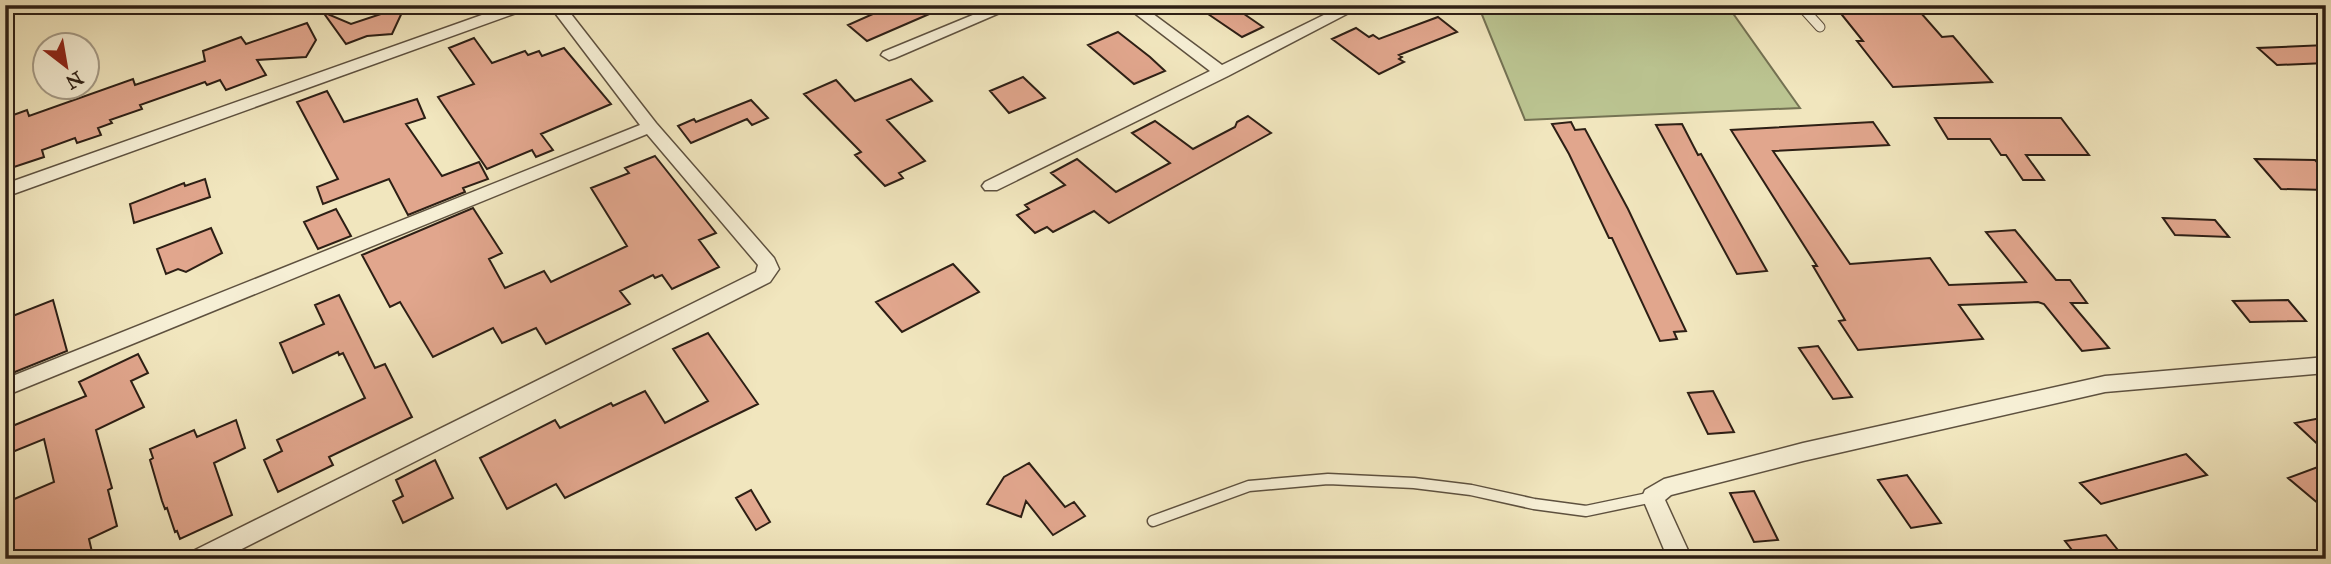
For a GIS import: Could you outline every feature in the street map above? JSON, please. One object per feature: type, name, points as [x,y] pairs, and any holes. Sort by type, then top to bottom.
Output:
[{"type":"street","points":[[5,191],[525,5]]},
{"type":"street","points":[[198,559],[762,277],[769,269],[767,263],[650,127],[556,5]]},
{"type":"street","points":[[889,55],[1011,5]]},
{"type":"street","points":[[1131,5],[1222,73]]},
{"type":"street","points":[[991,186],[1357,5]]},
{"type":"street","points":[[5,388],[650,127]]},
{"type":"street","points":[[1680,559],[1653,497],[1664,488],[1790,455],[2105,384],[2326,365]]},
{"type":"lane","points":[[1800,5],[1820,27]]},
{"type":"lane","points":[[1153,521],[1197,502],[1249,486],[1328,479],[1471,489],[1534,504],[1586,511],[1653,497]]},
{"type":"green space","points":[[1478,5],[1727,5],[1800,108],[1525,120]]},
{"type":"building","points":[[893,5],[950,5],[867,41],[848,25]]},
{"type":"building","points":[[1227,5],[1263,27],[1242,37],[1208,14]]},
{"type":"building","points":[[1834,5],[1914,5],[1942,37],[1953,36],[1992,82],[1893,87],[1857,41],[1863,41]]},
{"type":"building","points":[[405,6],[392,34],[367,36],[346,44],[323,12],[351,24]]},
{"type":"building","points":[[1438,17],[1457,32],[1399,55],[1402,57],[1399,59],[1404,62],[1379,74],[1332,39],[1356,28],[1369,37],[1373,35],[1379,39]]},
{"type":"building","points":[[307,23],[316,40],[306,57],[257,60],[266,75],[226,90],[220,80],[207,85],[205,82],[140,105],[142,109],[110,120],[112,123],[98,128],[101,135],[77,143],[75,138],[42,150],[44,157],[11,168],[5,147],[5,118],[27,110],[29,116],[68,102],[102,102],[102,90],[133,79],[135,85],[205,61],[203,51],[241,37],[246,44]]},
{"type":"building","points":[[1118,32],[1165,71],[1134,84],[1088,45]]},
{"type":"building","points":[[474,38],[492,63],[525,51],[528,55],[539,51],[542,56],[564,48],[611,104],[541,134],[553,150],[536,157],[532,150],[487,169],[438,97],[474,84],[449,48]]},
{"type":"building","points":[[2326,45],[2326,63],[2277,65],[2258,48]]},
{"type":"building","points":[[1023,77],[1045,98],[1009,113],[990,91]]},
{"type":"building","points":[[911,79],[932,101],[887,120],[925,161],[899,173],[903,178],[885,186],[855,155],[861,152],[804,94],[836,80],[855,101]]},
{"type":"building","points":[[327,91],[344,122],[417,99],[425,118],[406,124],[442,176],[479,162],[488,179],[463,188],[465,192],[408,215],[389,179],[323,204],[317,187],[338,179],[297,102]]},
{"type":"building","points":[[751,100],[768,118],[752,125],[747,119],[691,143],[678,126],[694,119],[696,122]]},
{"type":"building","points":[[1248,116],[1271,133],[1109,223],[1094,211],[1053,232],[1047,227],[1035,233],[1017,215],[1029,209],[1025,205],[1065,185],[1051,173],[1077,159],[1116,192],[1170,163],[1132,133],[1155,121],[1193,149],[1235,127],[1237,122]]},
{"type":"building","points":[[1935,118],[2061,118],[2089,155],[2026,155],[2044,180],[2023,180],[2006,155],[2001,155],[1990,139],[1948,139]]},
{"type":"building","points":[[1571,122],[1575,130],[1585,129],[1628,209],[1686,331],[1674,332],[1677,339],[1660,341],[1612,238],[1609,238],[1552,124]]},
{"type":"building","points":[[1873,122],[1889,145],[1773,151],[1850,264],[1930,258],[1949,285],[2026,282],[1986,232],[2015,230],[2056,280],[2070,280],[2087,303],[2071,303],[2109,348],[2082,351],[2044,304],[2038,302],[1959,305],[1983,339],[1858,350],[1839,321],[1845,320],[1813,266],[1817,266],[1731,130]]},
{"type":"building","points":[[1682,124],[1767,271],[1737,274],[1656,125]]},
{"type":"building","points":[[655,156],[716,233],[699,240],[719,267],[672,289],[662,275],[655,278],[653,275],[620,291],[630,304],[546,344],[536,328],[502,343],[493,328],[433,357],[400,302],[390,307],[362,255],[473,208],[502,253],[489,259],[505,288],[544,271],[551,282],[627,246],[591,188],[629,173],[625,168]]},
{"type":"building","points":[[2255,159],[2315,160],[2326,172],[2326,190],[2281,189]]},
{"type":"building","points":[[205,179],[210,197],[134,223],[130,204],[184,183],[185,186]]},
{"type":"building","points":[[336,209],[351,236],[318,249],[304,222]]},
{"type":"building","points":[[2163,218],[2215,220],[2229,237],[2175,235]]},
{"type":"building","points":[[211,228],[222,253],[186,272],[178,269],[166,274],[157,249]]},
{"type":"building","points":[[953,264],[979,292],[902,332],[876,302]]},
{"type":"building","points":[[339,295],[375,368],[385,364],[412,417],[329,457],[333,465],[278,492],[264,460],[282,451],[277,440],[365,398],[343,353],[339,355],[338,352],[293,373],[280,343],[324,324],[315,305]]},
{"type":"building","points":[[53,300],[67,351],[5,376],[5,319]]},
{"type":"building","points":[[2288,300],[2306,321],[2250,322],[2233,301]]},
{"type":"building","points":[[708,333],[758,404],[565,498],[556,484],[507,509],[480,458],[555,420],[560,428],[611,403],[613,406],[645,391],[665,423],[708,401],[673,349]]},
{"type":"building","points":[[1818,346],[1852,397],[1833,399],[1799,348]]},
{"type":"building","points":[[138,354],[148,373],[131,381],[144,407],[96,430],[112,488],[108,490],[117,526],[89,539],[92,552],[77,559],[5,559],[5,503],[54,482],[44,439],[5,455],[5,429],[86,396],[79,382]]},
{"type":"building","points":[[1713,391],[1734,432],[1708,434],[1688,393]]},
{"type":"building","points":[[2326,417],[2326,452],[2295,423]]},
{"type":"building","points":[[236,420],[245,448],[214,463],[232,515],[180,539],[162,501],[150,460],[153,458],[150,449],[194,430],[197,437]]},
{"type":"building","points":[[2186,454],[2207,475],[2101,504],[2080,483]]},
{"type":"building","points":[[435,460],[453,498],[403,523],[393,501],[403,496],[396,480]]},
{"type":"building","points":[[1029,463],[1065,507],[1074,502],[1085,516],[1053,535],[1026,501],[1021,517],[987,504],[1004,477]]},
{"type":"building","points":[[2326,464],[2326,510],[2288,478]]},
{"type":"building","points":[[1907,475],[1941,523],[1911,528],[1878,480]]},
{"type":"building","points":[[751,490],[770,522],[756,530],[736,498]]},
{"type":"building","points":[[1754,491],[1778,540],[1754,542],[1730,493]]},
{"type":"building","points":[[2106,535],[2125,559],[2079,559],[2065,541]]}]
